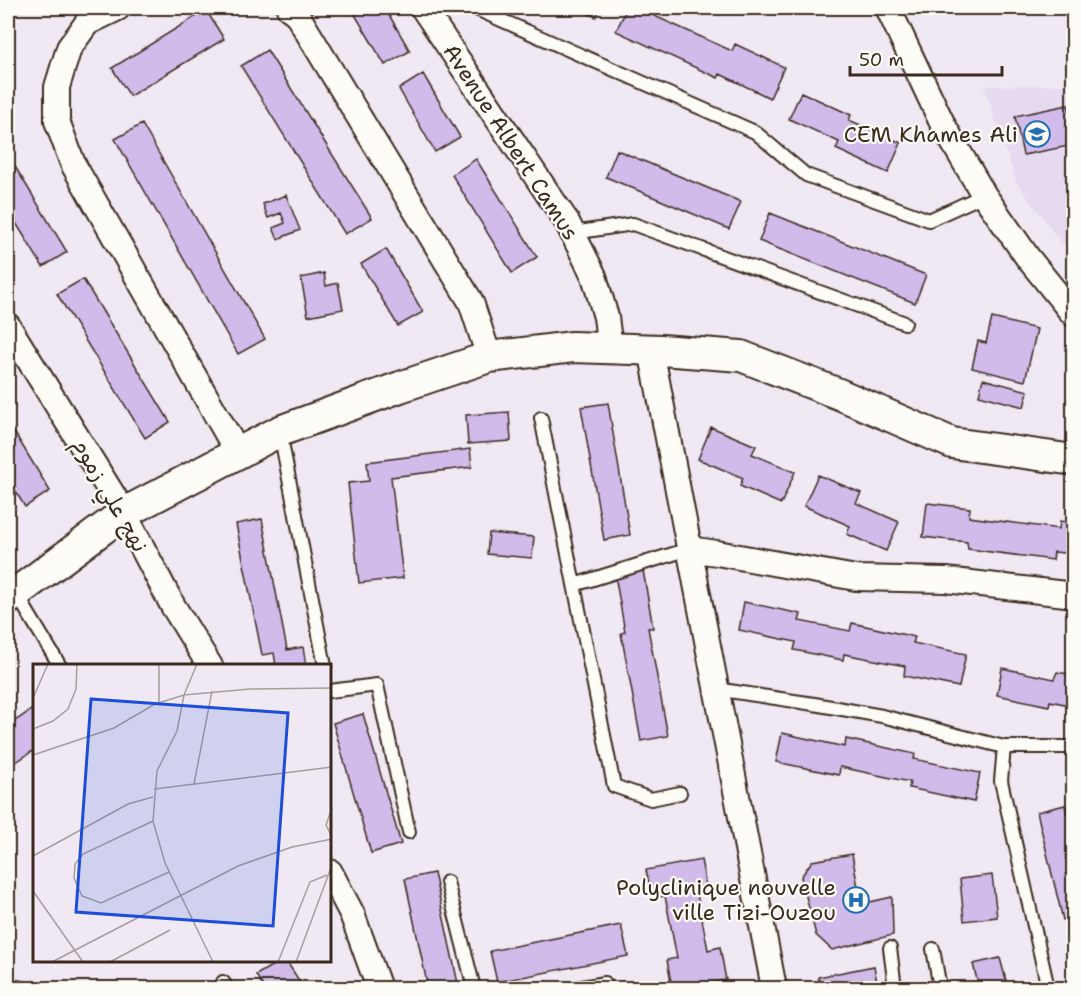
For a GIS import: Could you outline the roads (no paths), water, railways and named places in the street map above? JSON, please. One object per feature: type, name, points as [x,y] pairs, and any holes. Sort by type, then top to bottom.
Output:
[{"type":"street","points":[[118,8],[87,23],[69,48],[57,87],[57,122],[73,164],[238,453]]},
{"type":"street","points":[[290,8],[296,14],[471,302],[489,357]]},
{"type":"street","name":"Avenue Albert Camus","points":[[423,8],[573,233],[594,276],[606,317],[610,349]]},
{"type":"street","points":[[888,8],[943,125],[984,195],[1028,258],[1074,315]]},
{"type":"street","name":"نهج علي زموم","points":[[8,326],[124,513],[173,606],[209,664]]},
{"type":"street","points":[[11,596],[124,513],[280,431],[489,357],[573,347],[741,356],[839,394],[952,443],[1074,460]]},
{"type":"street","points":[[651,350],[774,988]]},
{"type":"street","points":[[689,549],[856,578],[946,580],[1074,595]]},
{"type":"street","points":[[332,880],[352,914],[379,988]]},
{"type":"lane","points":[[474,8],[756,132],[806,175],[929,220],[984,195]]},
{"type":"lane","points":[[573,233],[633,224],[905,323]]},
{"type":"lane","points":[[541,418],[614,786],[651,799],[680,793]]},
{"type":"lane","points":[[280,431],[325,664]]},
{"type":"lane","points":[[574,585],[689,549]]},
{"type":"lane","points":[[11,596],[59,664]]},
{"type":"lane","points":[[332,691],[376,685],[409,832]]},
{"type":"lane","points":[[716,689],[882,716],[1004,747],[1074,747]]},
{"type":"lane","points":[[1004,747],[1002,781],[1047,988]]},
{"type":"lane","points":[[447,882],[474,988]]},
{"type":"lane","points":[[890,948],[895,988]]},
{"type":"lane","points":[[933,949],[940,988]]},
{"type":"lane","points":[[576,988],[605,983]]},
{"type":"place","name":"CEM Khames Ali","points":[[1037,134]]},
{"type":"place","name":"Polyclinique nouvelle ville Tizi-Ouzou","points":[[856,900]]}]
